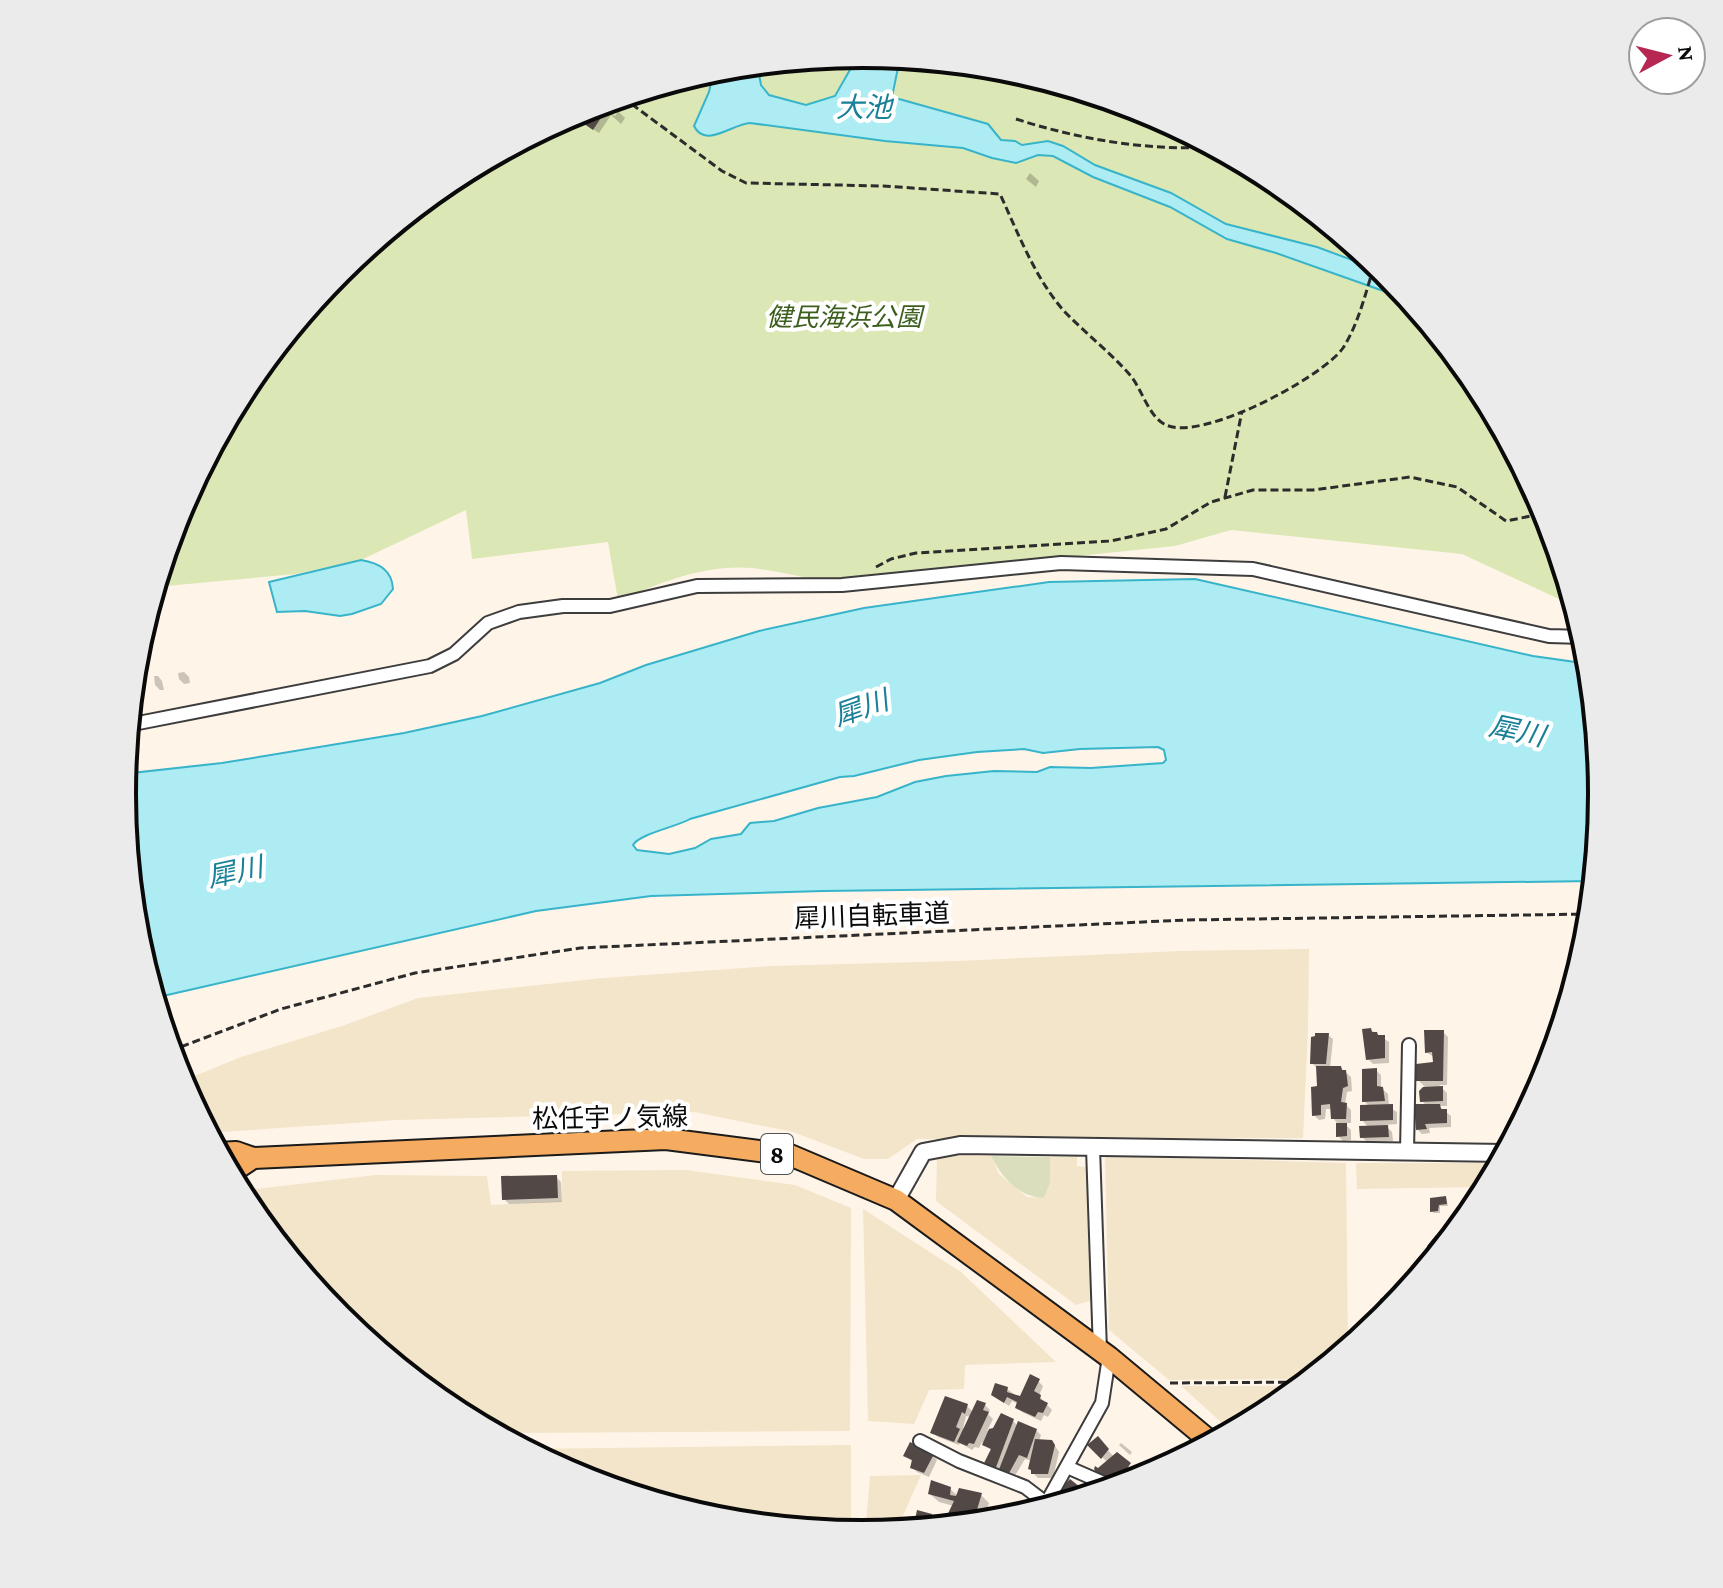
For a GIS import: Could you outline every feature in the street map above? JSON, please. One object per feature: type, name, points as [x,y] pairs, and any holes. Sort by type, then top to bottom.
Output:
[{"type":"main road","name":"松任宇ノ気線","points":[[230,1152],[253,1158],[666,1139],[790,1155],[896,1200],[1105,1354],[1202,1435]]},
{"type":"main road","name":"松任宇ノ気線","points":[[239,1167],[253,1158]]},
{"type":"street","points":[[140,723],[430,666],[454,654],[488,623],[519,612],[563,606],[610,606],[697,586],[842,585],[1061,563],[1253,569],[1549,636],[1570,637]]},
{"type":"street","points":[[1407,1152],[1409,1045]]},
{"type":"street","points":[[896,1200],[923,1152],[960,1145],[1492,1153]]},
{"type":"street","points":[[1054,1493],[1102,1403],[1105,1354],[1093,1148]]},
{"type":"street","points":[[920,1441],[959,1461],[1025,1487],[1040,1497]]},
{"type":"street","points":[[1067,1467],[1097,1480]]},
{"type":"path","points":[[633,105],[722,171],[746,183],[883,186],[1000,194],[1027,254],[1063,310],[1130,375],[1156,418],[1165,425],[1185,428],[1204,425],[1242,411],[1290,390],[1332,361],[1352,332],[1371,277]]},
{"type":"path","points":[[1016,119],[1088,137],[1153,146],[1190,147]]},
{"type":"path","points":[[1225,499],[1242,411]]},
{"type":"path","points":[[875,568],[891,559],[916,553],[1111,541],[1154,533],[1211,502],[1253,490],[1313,490],[1410,477],[1457,487],[1506,521],[1532,516]]},
{"type":"path","name":"犀川自転車道","points":[[182,1047],[281,1009],[415,973],[580,948],[1186,920],[1577,914]]},
{"type":"path","points":[[1142,1384],[1286,1382]]},
{"type":"shaded area","points":[[1309,949],[1303,1138],[917,1139],[888,1159],[864,1159],[793,1132],[694,1112],[397,1120],[219,1132],[193,1077],[241,1057],[345,1025],[418,998],[603,978],[771,966]]},
{"type":"shaded area","points":[[937,1156],[991,1156],[999,1174],[1027,1197],[1044,1198],[1050,1183],[1050,1157],[1077,1156],[1077,1166],[1087,1167],[1092,1300],[1076,1305],[936,1201]]},
{"type":"shaded area","points":[[1105,1156],[1346,1163],[1348,1333],[1291,1379],[1169,1380],[1109,1330]]},
{"type":"shaded area","points":[[1356,1163],[1486,1163],[1471,1187],[1357,1189]]},
{"type":"shaded area","points":[[686,1170],[795,1185],[851,1208],[850,1431],[517,1433],[458,1398],[383,1340],[316,1273],[253,1189],[376,1175],[487,1176],[491,1205],[562,1201],[562,1171]]},
{"type":"shaded area","points":[[863,1209],[961,1272],[1056,1362],[965,1365],[964,1389],[929,1390],[914,1424],[868,1421]]},
{"type":"shaded area","points":[[1181,1386],[1281,1386],[1265,1398],[1223,1424]]},
{"type":"shaded area","points":[[851,1445],[851,1520],[767,1514],[720,1506],[628,1481],[548,1449]]},
{"type":"shaded area","points":[[921,1475],[902,1518],[866,1520],[870,1476]]},
{"type":"green space","name":"健民海浜公園","points":[[862,68],[956,74],[1003,82],[1095,107],[1183,143],[1265,190],[1303,218],[1340,248],[1407,315],[1465,391],[1513,473],[1532,516],[1561,600],[1462,554],[1231,530],[1175,546],[833,581],[752,568],[716,569],[683,576],[618,600],[608,542],[472,559],[466,510],[361,560],[296,574],[166,586],[210,473],[258,391],[316,315],[383,248],[458,190],[540,143],[584,123],[674,93],[720,82],[767,74]]},
{"type":"green space","points":[[991,1156],[1050,1157],[1050,1183],[1044,1198],[1027,1194],[1012,1185]]},
{"type":"water","name":"大池","points":[[851,68],[898,70],[892,97],[988,124],[1001,140],[1022,145],[1048,141],[1063,146],[1095,165],[1171,193],[1226,224],[1317,247],[1353,260],[1385,291],[1227,239],[1170,207],[1093,177],[1053,156],[1038,155],[1016,163],[963,148],[750,123],[712,135],[699,133],[694,126],[711,84],[720,82],[759,75],[761,85],[769,95],[806,105],[835,96]]},
{"type":"water","points":[[361,560],[379,565],[390,577],[393,589],[381,604],[340,616],[305,611],[277,612],[269,582]]},
{"type":"water","name":"犀川","points":[[1195,579],[1533,656],[1576,662],[1586,747],[1588,794],[1582,881],[651,896],[536,911],[164,996],[149,936],[142,889],[137,841],[136,773],[222,763],[404,733],[482,716],[600,683],[646,665],[759,631],[864,608],[1049,582]],"holes":[[[1158,747],[1164,750],[1166,760],[1163,763],[1091,768],[1050,767],[1037,772],[994,771],[946,776],[915,782],[877,797],[818,808],[774,821],[750,823],[741,834],[711,839],[695,848],[669,854],[637,850],[633,845],[642,837],[690,819],[840,777],[919,760],[1024,749],[1043,753]]]},
{"type":"building","points":[[602,117],[593,130],[583,123]]},
{"type":"building","points":[[1371,1028],[1378,1035],[1385,1035],[1385,1058],[1366,1060],[1362,1029]]},
{"type":"building","points":[[1424,1030],[1444,1030],[1443,1081],[1416,1081],[1416,1064],[1433,1062],[1432,1052],[1425,1053]]},
{"type":"building","points":[[1315,1033],[1329,1033],[1326,1064],[1310,1064],[1311,1037]]},
{"type":"building","points":[[1316,1066],[1341,1066],[1342,1070],[1346,1070],[1348,1086],[1343,1088],[1341,1102],[1347,1103],[1346,1119],[1331,1119],[1330,1104],[1321,1105],[1321,1115],[1312,1116],[1311,1087],[1317,1086]]},
{"type":"building","points":[[1377,1068],[1377,1086],[1383,1087],[1385,1101],[1362,1102],[1362,1069]]},
{"type":"building","points":[[1443,1086],[1443,1101],[1420,1102],[1419,1091],[1423,1087]]},
{"type":"building","points":[[1393,1104],[1393,1120],[1360,1121],[1360,1105]]},
{"type":"building","points":[[1414,1104],[1440,1104],[1441,1109],[1447,1109],[1447,1123],[1425,1124],[1427,1129],[1416,1130]]},
{"type":"building","points":[[1336,1123],[1347,1123],[1347,1136],[1336,1137]]},
{"type":"building","points":[[1388,1125],[1389,1137],[1360,1138],[1359,1126]]},
{"type":"building","points":[[557,1175],[558,1198],[502,1200],[501,1176]]},
{"type":"building","points":[[1446,1196],[1447,1204],[1439,1205],[1438,1211],[1430,1212],[1430,1198]]},
{"type":"building","points":[[1030,1374],[1040,1379],[1034,1391],[1048,1403],[1043,1413],[1038,1412],[1035,1417],[1015,1408],[1017,1402],[1007,1397],[1004,1403],[991,1395],[995,1383],[1008,1387],[1007,1392],[1020,1396]]},
{"type":"building","points":[[945,1396],[968,1404],[956,1427],[960,1429],[954,1442],[930,1433]]},
{"type":"building","points":[[977,1400],[986,1403],[983,1410],[989,1412],[974,1444],[967,1446],[957,1442]]},
{"type":"building","points":[[1001,1413],[1014,1419],[995,1470],[984,1463],[991,1449],[982,1445]]},
{"type":"building","points":[[1018,1421],[1037,1429],[1027,1458],[1019,1455],[1008,1475],[998,1472]]},
{"type":"building","points":[[1098,1436],[1109,1449],[1101,1459],[1087,1445]]},
{"type":"building","points":[[1035,1439],[1052,1440],[1055,1445],[1048,1474],[1031,1474],[1028,1469]]},
{"type":"building","points":[[910,1442],[934,1454],[924,1473],[910,1468],[912,1460],[903,1456]]},
{"type":"building","points":[[1117,1452],[1131,1463],[1126,1470],[1103,1478],[1094,1469],[1095,1466],[1098,1468]]},
{"type":"building","points":[[1070,1479],[1079,1486],[1057,1493],[1063,1481]]},
{"type":"building","points":[[931,1480],[951,1487],[950,1495],[956,1496],[959,1488],[982,1493],[977,1510],[947,1515],[954,1501],[928,1494]]},
{"type":"building","points":[[917,1510],[932,1514],[932,1516],[915,1517]]}]
